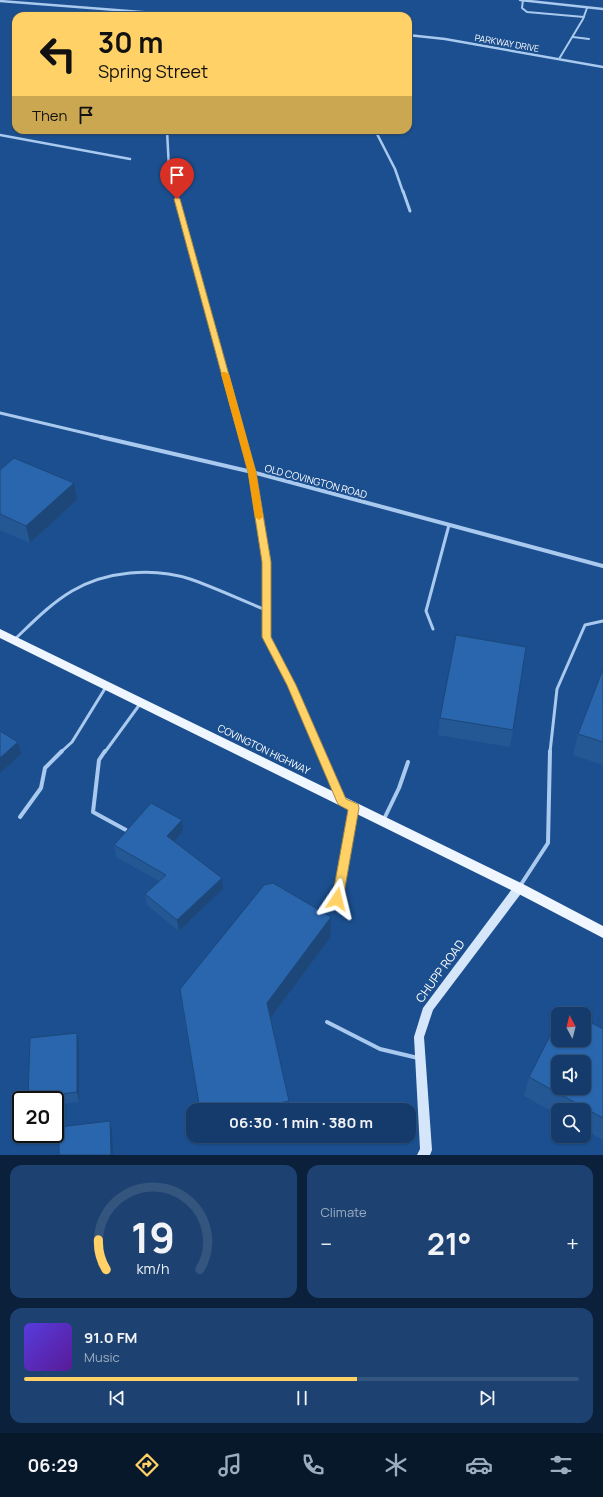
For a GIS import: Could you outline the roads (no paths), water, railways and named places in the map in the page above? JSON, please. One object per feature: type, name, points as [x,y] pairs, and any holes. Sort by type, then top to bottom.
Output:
[{"type":"main road","name":"COVINGTON HIGHWAY","points":[[0,633],[518,888],[603,932]]},
{"type":"street","points":[[520,0],[603,9]]},
{"type":"street","points":[[0,1],[143,12]]},
{"type":"street","name":"PARKWAY DRIVE","points":[[412,35],[445,39],[603,67]]},
{"type":"street","points":[[167,134],[169,168],[252,472]]},
{"type":"street","points":[[377,134],[395,169],[410,211]]},
{"type":"street","points":[[0,135],[130,159]]},
{"type":"street","name":"OLD COVINGTON ROAD","points":[[0,413],[252,472],[603,566]]},
{"type":"street","name":"CHUPP ROAD","points":[[423,1155],[426,1150],[419,1038],[428,1008],[518,888]]},
{"type":"lane","points":[[523,0],[522,8],[527,12],[584,17]]},
{"type":"lane","points":[[559,59],[584,17],[587,8]]},
{"type":"lane","points":[[573,37],[589,39]]},
{"type":"lane","points":[[252,472],[266,562],[266,637],[292,685],[342,802]]},
{"type":"lane","points":[[433,629],[426,611],[449,525]]},
{"type":"lane","points":[[14,640],[48,609],[72,591],[95,581],[126,573],[161,574],[189,579],[266,610]]},
{"type":"lane","points":[[518,888],[548,843],[549,757],[557,689],[585,625],[603,621]]},
{"type":"lane","points":[[20,817],[41,788],[46,768],[72,742],[107,686]]},
{"type":"lane","points":[[126,830],[93,812],[99,760],[141,703]]},
{"type":"lane","points":[[383,822],[399,788],[408,762]]},
{"type":"lane","points":[[337,899],[354,808]]},
{"type":"lane","points":[[327,1022],[380,1048],[420,1059]]}]
